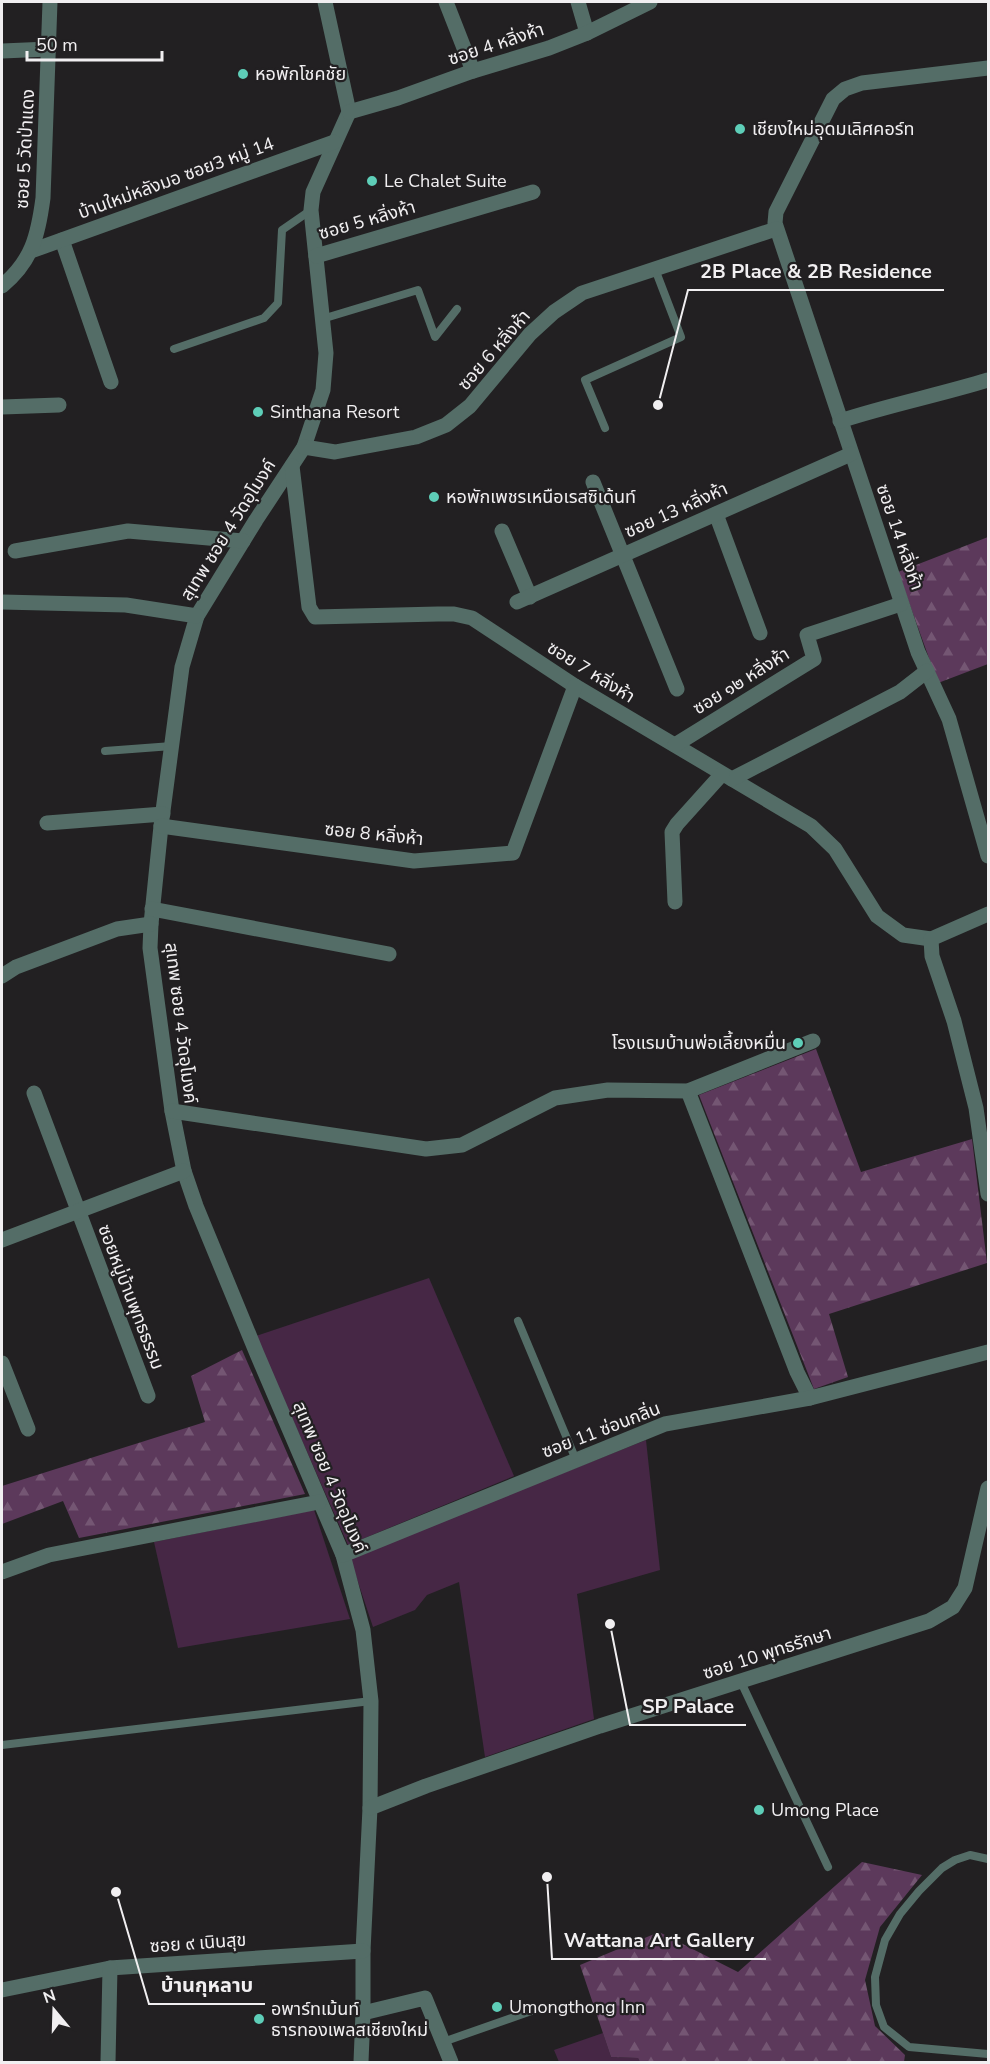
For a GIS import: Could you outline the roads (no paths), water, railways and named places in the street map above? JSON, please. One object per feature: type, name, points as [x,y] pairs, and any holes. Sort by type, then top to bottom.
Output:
[{"type":"street","name":"ซอย 5 วัดป่าแดง","points":[[2,286],[17,273],[31,251],[39,226],[44,198],[50,2]]},
{"type":"street","points":[[325,2],[349,112]]},
{"type":"street","points":[[446,2],[473,71]]},
{"type":"street","points":[[578,2],[587,33]]},
{"type":"street","name":"ซอย 4 หลิ่งห้า","points":[[349,112],[549,48],[587,33],[650,2]]},
{"type":"street","points":[[2,51],[50,49]]},
{"type":"street","points":[[776,230],[776,212],[833,99],[845,89],[862,83],[988,68]]},
{"type":"street","name":"สุเทพ ซอย 4 วัดอุโมงค์","points":[[349,112],[314,192],[311,210],[326,353],[323,390],[304,447],[197,616],[182,668],[162,820],[150,948],[172,1111],[184,1172],[196,1206],[343,1555],[363,1630],[371,1701],[370,1808],[363,1951],[361,2062]]},
{"type":"street","name":"บ้านใหม่หลังมอ ซอย3 หมู่ 14","points":[[31,251],[334,142]]},
{"type":"street","name":"ซอย 5 หลิ่งห้า","points":[[316,256],[533,192]]},
{"type":"street","name":"ซอย 6 หลิ่งห้า","points":[[304,447],[335,452],[416,437],[446,424],[470,406],[530,334],[554,312],[582,293],[776,230]]},
{"type":"street","name":"ซอย 14 หลิ่งห้า","points":[[776,230],[901,604],[918,651],[949,719],[988,850]]},
{"type":"street","points":[[62,240],[111,382]]},
{"type":"street","points":[[840,422],[886,406],[988,380]]},
{"type":"street","points":[[2,407],[59,405]]},
{"type":"street","name":"ซอย 13 หลิ่งห้า","points":[[502,531],[523,600],[851,454]]},
{"type":"street","name":"ซอย 7 หลิ่งห้า","points":[[292,466],[309,607],[315,616],[454,614],[472,618],[575,686],[811,826],[835,849],[877,916],[903,935],[931,939]]},
{"type":"street","points":[[593,482],[677,689]]},
{"type":"street","points":[[716,514],[760,633]]},
{"type":"street","points":[[15,551],[128,531],[243,541]]},
{"type":"street","points":[[2,602],[126,605],[197,616]]},
{"type":"street","name":"ซอย ๑๒ หลิ่งห้า","points":[[675,745],[814,659],[807,635],[901,604]]},
{"type":"street","points":[[675,902],[672,832],[676,824],[727,776],[900,692],[927,671]]},
{"type":"street","name":"ซอย 8 หลิ่งห้า","points":[[162,820],[414,861],[513,853],[575,686]]},
{"type":"street","points":[[47,823],[162,820]]},
{"type":"street","points":[[988,914],[931,939],[932,956],[954,1021],[976,1108],[988,1194]]},
{"type":"street","points":[[2,976],[16,967],[152,916],[389,954]]},
{"type":"street","points":[[172,1111],[426,1149],[462,1145],[555,1098],[608,1090],[688,1091],[813,1041]]},
{"type":"street","points":[[688,1091],[797,1372],[810,1398]]},
{"type":"street","name":"ซอยหมู่บ้านพุทธธรรม","points":[[34,1093],[148,1396]]},
{"type":"street","name":"ซอยหมู่บ้านพุทธธรรม","points":[[2,1240],[184,1172]]},
{"type":"street","name":"ซอย 11 ซ่อนกลิ่น","points":[[343,1555],[665,1424],[810,1398],[988,1352]]},
{"type":"street","points":[[2,1363],[28,1430]]},
{"type":"street","name":"ซอย 10 พุทธรักษา","points":[[370,1808],[426,1786],[600,1726],[929,1621],[953,1607],[966,1588],[988,1488]]},
{"type":"street","points":[[2,1572],[49,1555],[320,1502]]},
{"type":"street","name":"ซอย ๙ เนินสุข","points":[[2,1990],[110,1968],[363,1951]]},
{"type":"street","points":[[108,2062],[110,1968]]},
{"type":"street","points":[[363,2013],[425,1998],[451,2062]]},
{"type":"lane","points":[[174,349],[264,318],[278,303],[282,230],[311,210]]},
{"type":"lane","points":[[605,428],[585,380],[681,337],[655,269]]},
{"type":"lane","points":[[322,319],[418,290],[435,337],[457,309]]},
{"type":"lane","points":[[105,751],[172,746]]},
{"type":"lane","points":[[518,1321],[576,1460]]},
{"type":"lane","points":[[741,1682],[828,1867]]},
{"type":"lane","points":[[2,1745],[371,1701]]},
{"type":"lane","points":[[988,1859],[970,1855],[955,1860],[942,1868],[920,1890],[900,1914],[885,1940],[875,1977],[876,2005],[884,2027],[909,2047],[988,2054]]},
{"type":"lane","points":[[443,2042],[537,2009]]},
{"type":"place","name":"หอพักโชคชัย","points":[[243,74]]},
{"type":"place","name":"เชียงใหม่อุดมเลิศคอร์ท","points":[[740,129]]},
{"type":"place","name":"Le Chalet Suite","points":[[372,181]]},
{"type":"place","name":"2B Place & 2B Residence","points":[[658,405]]},
{"type":"place","name":"Sinthana Resort","points":[[258,412]]},
{"type":"place","name":"หอพักเพชรเหนือเรสซิเด้นท์","points":[[434,497]]},
{"type":"place","name":"โรงแรมบ้านพ่อเลี้ยงหมื่น","points":[[798,1043]]},
{"type":"place","name":"SP Palace","points":[[610,1624]]},
{"type":"place","name":"Umong Place","points":[[759,1810]]},
{"type":"place","name":"Wattana Art Gallery","points":[[547,1877]]},
{"type":"place","name":"บ้านกุหลาบ","points":[[116,1892]]},
{"type":"place","name":"Umongthong Inn","points":[[497,2007]]},
{"type":"place","name":"อพาร์ทเม้นท์ ธารทองเพลสเชียงใหม่","points":[[259,2019]]}]
